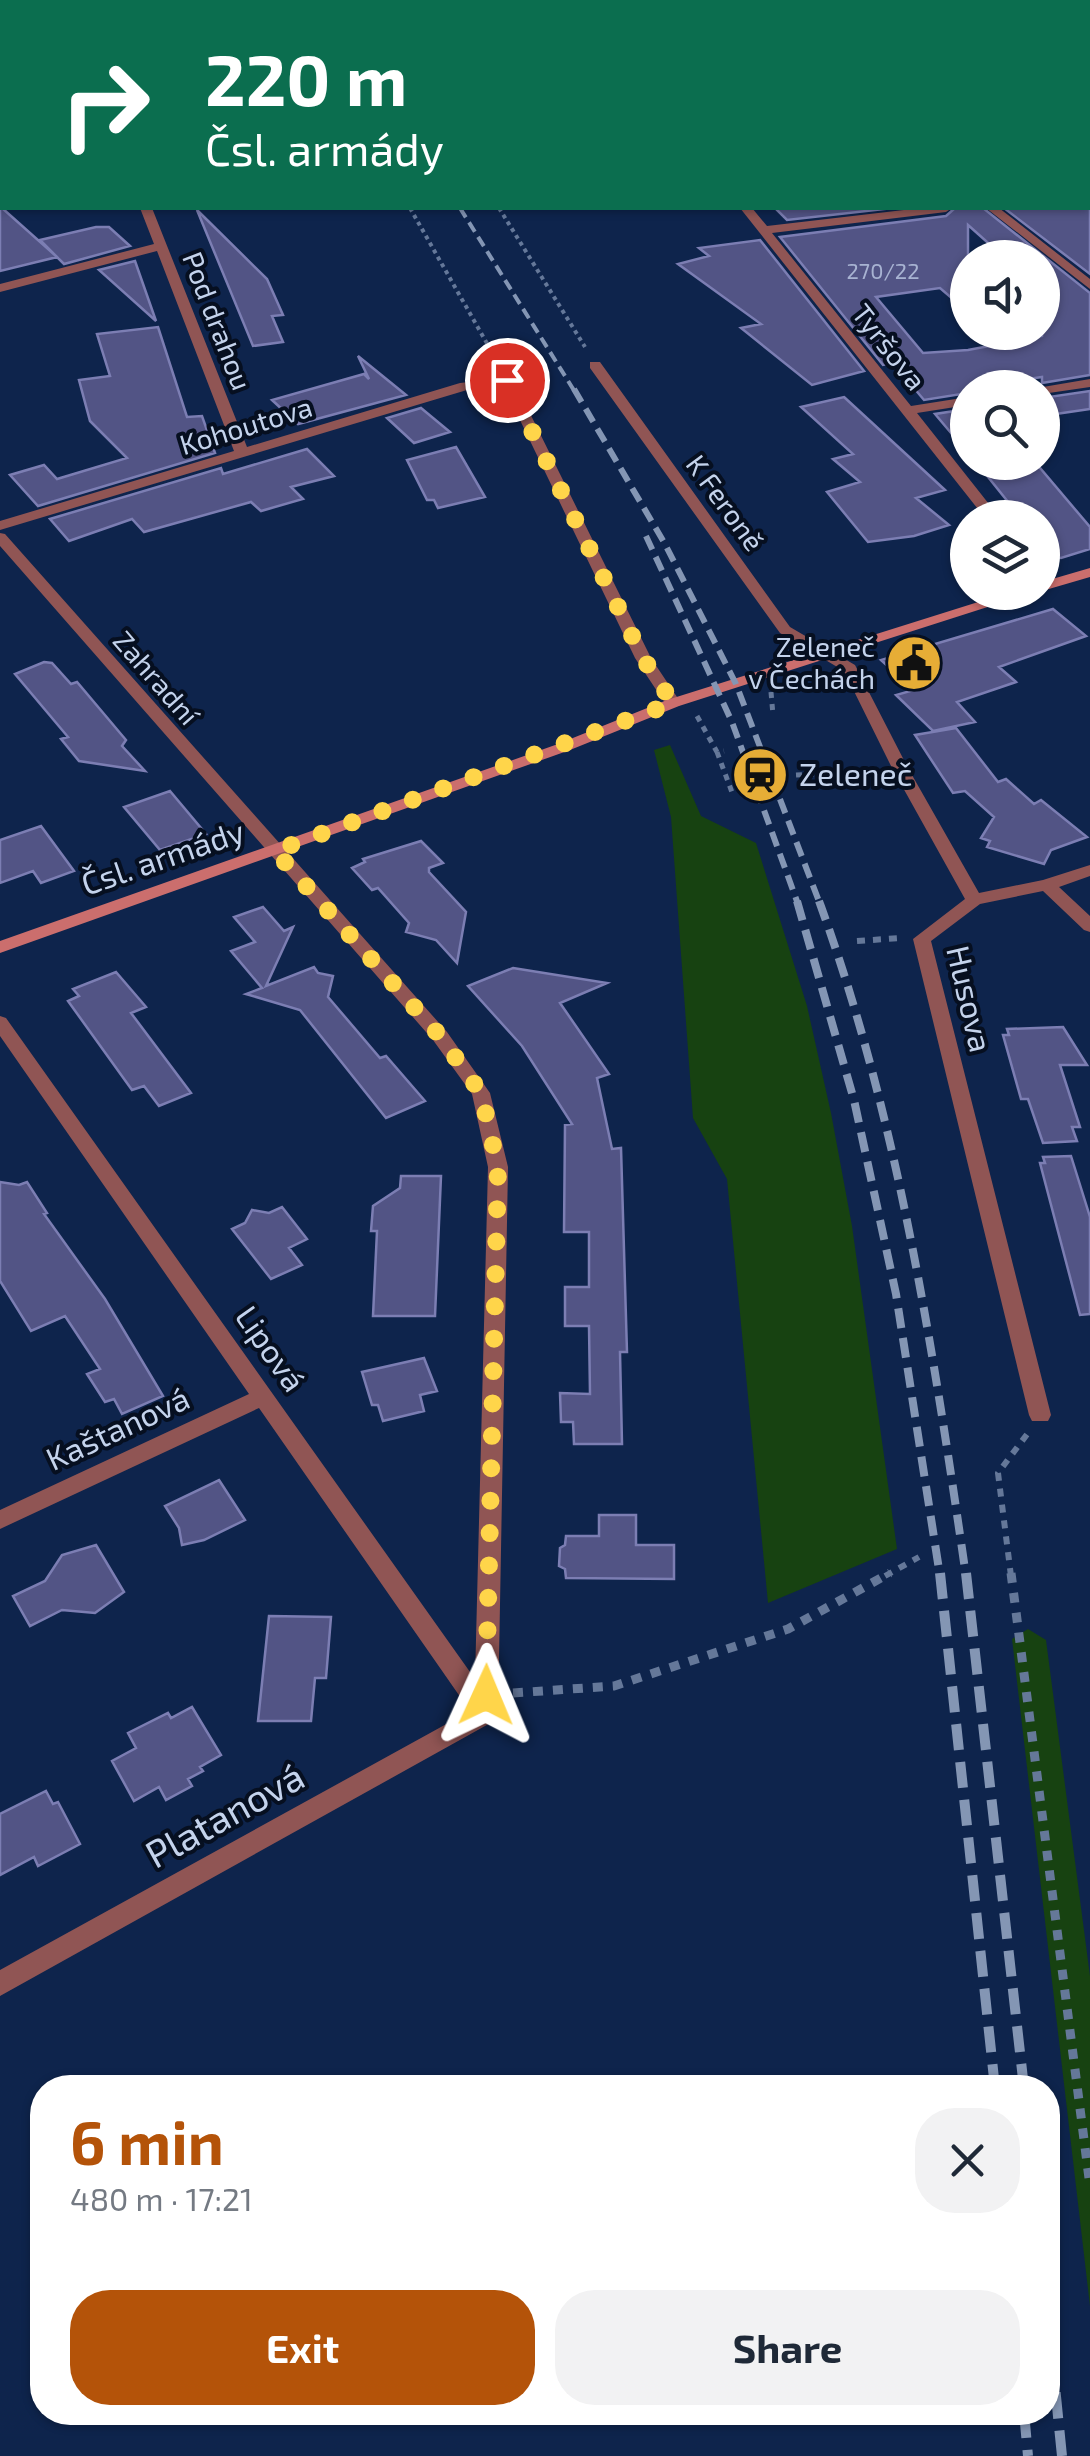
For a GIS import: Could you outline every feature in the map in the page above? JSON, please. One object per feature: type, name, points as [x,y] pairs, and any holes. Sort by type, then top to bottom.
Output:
[{"type":"street","name":"Pod drahou","points":[[147,210],[242,454]]},
{"type":"street","name":"Tyršova","points":[[748,210],[979,500]]},
{"type":"street","points":[[765,230],[930,210]]},
{"type":"street","points":[[995,210],[1090,285]]},
{"type":"street","points":[[0,288],[162,246]]},
{"type":"street","name":"K Feroně","points":[[595,365],[786,630],[827,656]]},
{"type":"street","points":[[507,380],[643,658],[673,703]]},
{"type":"street","name":"Kohoutova","points":[[0,526],[464,386],[507,380]]},
{"type":"street","points":[[1060,387],[1090,382]]},
{"type":"street","points":[[907,410],[950,404]]},
{"type":"street","name":"Zahradní","points":[[0,538],[440,1036],[481,1093],[498,1167],[486,1704]]},
{"type":"street","points":[[1060,581],[1088,575]]},
{"type":"street","name":"Čsl. armády","points":[[0,947],[275,851],[673,703],[970,610]]},
{"type":"street","name":"Husova","points":[[827,656],[850,668],[900,768],[974,900],[922,939],[1040,1416]]},
{"type":"street","points":[[974,900],[1047,885],[1090,870]]},
{"type":"street","points":[[1047,885],[1090,926]]},
{"type":"street","name":"Lipová","points":[[0,1022],[486,1704]]},
{"type":"street","name":"Kaštanová","points":[[0,1520],[263,1396]]},
{"type":"street","name":"Platanová","points":[[0,1984],[486,1704]]},
{"type":"path","points":[[411,210],[507,380]]},
{"type":"path","points":[[500,210],[595,365]]},
{"type":"path","points":[[673,703],[694,710],[721,752],[733,795]]},
{"type":"path","points":[[796,776],[900,768]]},
{"type":"path","points":[[810,784],[837,781],[847,774]]},
{"type":"path","points":[[857,941],[875,940]]},
{"type":"path","points":[[1040,1416],[998,1473],[1090,2186]]},
{"type":"path","points":[[486,1704],[614,1686],[788,1630],[919,1557]]},
{"type":"green space","points":[[670,745],[701,816],[756,843],[807,1006],[852,1226],[897,1549],[768,1603],[727,1179],[693,1118],[671,817],[654,750]]},
{"type":"green space","points":[[1028,1629],[1046,1640],[1090,1976],[1090,2306],[1012,1639]]},
{"type":"building","points":[[0,210],[4,210],[57,257],[0,271]]},
{"type":"building","points":[[197,210],[267,279],[283,315],[272,316],[283,342],[253,346]]},
{"type":"building","points":[[777,210],[875,210],[787,220]]},
{"type":"building","points":[[953,210],[986,210],[1023,240],[985,240],[968,225],[968,240],[950,240],[950,297],[940,288],[876,297],[923,353],[1060,350],[1060,269],[1090,293],[1090,375],[1060,380],[1060,370],[950,370],[950,396],[924,400],[893,363],[883,365],[780,237],[946,216]]},
{"type":"building","points":[[1007,210],[1090,210],[1090,274],[1060,251],[1060,240],[1046,240]]},
{"type":"building","points":[[109,227],[130,246],[64,264],[40,240]]},
{"type":"building","points":[[760,240],[864,371],[812,385],[741,328],[761,324],[678,264],[709,256],[699,248]]},
{"type":"building","points":[[135,261],[156,321],[99,270]]},
{"type":"building","points":[[158,327],[187,417],[202,416],[215,453],[38,506],[10,475],[44,465],[57,479],[127,458],[90,421],[79,380],[110,376],[97,334]]},
{"type":"building","points":[[358,356],[406,395],[298,424],[272,400],[364,374],[369,379]]},
{"type":"building","points":[[1090,391],[1090,409],[1060,413],[1060,395]]},
{"type":"building","points":[[844,397],[945,490],[916,498],[949,525],[914,536],[868,542],[827,492],[860,482],[833,459],[853,454],[801,407]]},
{"type":"building","points":[[421,408],[450,432],[414,443],[387,418]]},
{"type":"building","points":[[950,412],[950,432],[935,414]]},
{"type":"building","points":[[456,447],[485,497],[438,508],[434,500],[427,500],[407,460]]},
{"type":"building","points":[[307,449],[334,476],[291,487],[303,499],[261,511],[251,502],[144,532],[132,519],[69,541],[50,519],[221,468],[223,474]]},
{"type":"building","points":[[990,480],[1050,480],[1090,527],[1090,549],[1060,558],[1060,500],[1007,500]]},
{"type":"building","points":[[1050,610],[1086,636],[999,667],[1016,682],[957,702],[975,722],[933,731],[896,695],[914,690],[881,660]]},
{"type":"building","points":[[44,662],[52,663],[71,684],[77,682],[126,740],[122,746],[145,771],[79,761],[61,739],[68,737],[15,674]]},
{"type":"building","points":[[956,728],[998,782],[1006,779],[1034,804],[1041,800],[1087,837],[1051,850],[1044,864],[987,847],[990,841],[981,838],[994,817],[965,791],[953,793],[915,735]]},
{"type":"building","points":[[170,791],[206,834],[160,850],[124,807]]},
{"type":"building","points":[[41,826],[74,871],[41,883],[33,871],[0,883],[0,840]]},
{"type":"building","points":[[421,841],[443,863],[429,868],[429,872],[466,912],[457,963],[436,940],[406,932],[409,923],[378,888],[372,890],[352,868],[365,862],[363,859]]},
{"type":"building","points":[[263,907],[284,931],[293,927],[266,986],[314,967],[318,973],[333,976],[328,997],[380,1058],[386,1056],[425,1101],[386,1118],[300,1010],[246,994],[262,988],[231,951],[255,942],[234,917]]},
{"type":"building","points":[[513,968],[607,983],[560,1003],[609,1074],[597,1078],[612,1149],[621,1148],[627,1352],[620,1352],[622,1444],[574,1444],[573,1422],[561,1422],[560,1393],[590,1394],[589,1326],[565,1326],[565,1287],[589,1287],[589,1232],[564,1232],[565,1125],[572,1124],[522,1046],[468,986]]},
{"type":"building","points":[[116,972],[146,1007],[131,1013],[191,1093],[159,1106],[144,1086],[132,1090],[68,1001],[79,996],[73,989]]},
{"type":"building","points":[[1063,1027],[1087,1065],[1060,1065],[1080,1127],[1072,1127],[1077,1141],[1043,1143],[1028,1099],[1021,1099],[1003,1035],[1009,1035],[1007,1029]]},
{"type":"building","points":[[1071,1156],[1090,1217],[1090,1314],[1080,1315],[1040,1163],[1045,1163],[1043,1157]]},
{"type":"building","points":[[401,1176],[441,1176],[435,1316],[373,1316],[377,1231],[371,1231],[373,1206],[400,1188]]},
{"type":"building","points":[[0,1182],[27,1182],[47,1213],[44,1214],[105,1299],[163,1396],[122,1414],[114,1399],[105,1402],[87,1374],[100,1369],[65,1316],[31,1331],[0,1281]]},
{"type":"building","points":[[282,1207],[307,1239],[289,1248],[302,1265],[271,1279],[232,1229],[245,1223],[252,1210],[269,1213]]},
{"type":"building","points":[[424,1358],[437,1391],[420,1395],[424,1411],[383,1421],[378,1405],[372,1405],[362,1372]]},
{"type":"building","points":[[219,1480],[245,1520],[204,1540],[182,1545],[179,1528],[165,1506]]},
{"type":"building","points":[[599,1515],[636,1515],[636,1545],[674,1545],[674,1579],[566,1578],[565,1569],[559,1566],[560,1548],[565,1545],[566,1536],[599,1536]]},
{"type":"building","points":[[96,1545],[124,1592],[95,1613],[62,1610],[30,1626],[13,1596],[45,1581],[62,1555]]},
{"type":"building","points":[[269,1616],[331,1617],[326,1678],[315,1678],[311,1721],[258,1721]]},
{"type":"building","points":[[192,1707],[221,1755],[188,1779],[192,1786],[166,1800],[159,1787],[134,1801],[112,1761],[136,1748],[128,1733],[168,1713],[171,1718]]},
{"type":"building","points":[[46,1791],[53,1804],[58,1802],[80,1844],[38,1866],[34,1857],[0,1875],[0,1814]]},
{"type":"railway","points":[[461,210],[575,392]]},
{"type":"railway","points":[[574,389],[665,544],[736,684],[820,904]]},
{"type":"railway","points":[[646,536],[732,722],[797,902]]},
{"type":"railway","points":[[819,901],[847,983],[892,1150],[926,1320],[966,1576]]},
{"type":"railway","points":[[797,902],[854,1100],[896,1294],[940,1576]]},
{"type":"railway","points":[[940,1573],[994,2075]]},
{"type":"railway","points":[[966,1573],[1023,2075]]},
{"type":"railway","points":[[1025,2425],[1028,2456]]},
{"type":"railway","points":[[1059,2425],[1062,2456]]},
{"type":"place","name":"Zeleneč v Čechách","points":[[914,663]]},
{"type":"place","name":"Zeleneč","points":[[760,775]]},
{"type":"route","points":[[486,1695],[498,1167],[481,1093],[440,1036],[275,851],[564,747],[673,703],[643,658],[507,380]]}]
